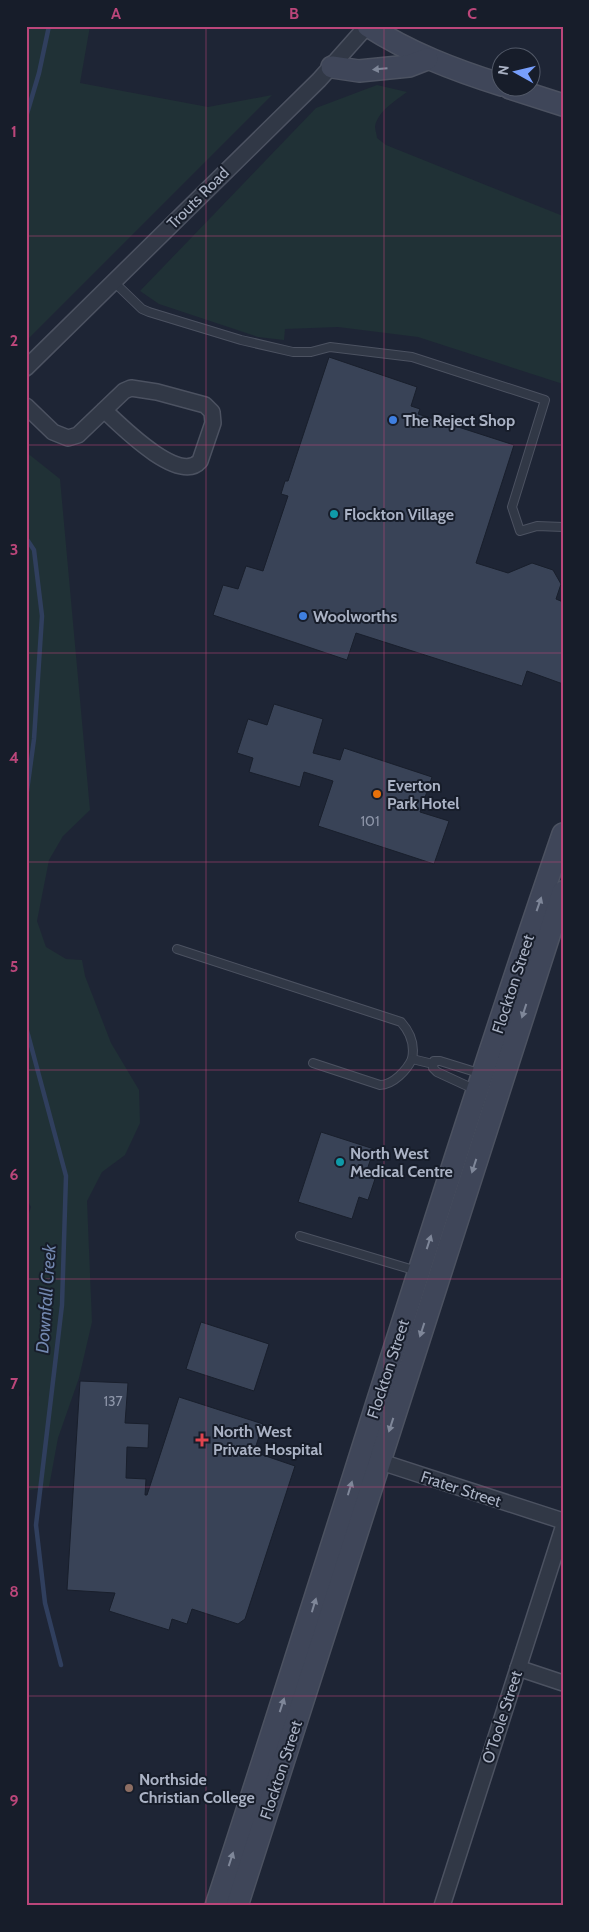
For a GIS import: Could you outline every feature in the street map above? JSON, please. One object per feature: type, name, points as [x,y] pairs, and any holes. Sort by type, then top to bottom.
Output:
[{"type":"street","name":"Trouts Road","points":[[26,368],[332,67],[368,26],[427,59],[492,82]]},
{"type":"street","points":[[332,67],[358,71],[409,66],[427,59]]},
{"type":"street","points":[[541,98],[563,105]]},
{"type":"street","points":[[26,406],[53,432],[68,438],[78,435],[104,410],[124,391],[135,388],[205,406],[210,409],[213,419],[200,461],[187,468],[174,465],[160,458],[104,410]]},
{"type":"street","name":"Flockton Street","points":[[237,1906],[370,1458],[419,1272],[563,834]]},
{"type":"street","name":"Flockton Street","points":[[216,1906],[563,892]]},
{"type":"street","name":"Frater Street","points":[[370,1458],[563,1521]]},
{"type":"street","name":"O'Toole Street","points":[[442,1906],[563,1528]]},
{"type":"street","points":[[518,1668],[563,1683]]},
{"type":"lane","points":[[114,282],[142,309],[241,340],[293,352],[311,352],[330,347],[400,355],[545,400],[512,507],[520,531],[537,526],[563,527]]},
{"type":"lane","points":[[177,949],[401,1022],[411,1036],[414,1048],[409,1066],[398,1077],[385,1085],[373,1083],[313,1063]]},
{"type":"lane","points":[[412,1059],[433,1064]]},
{"type":"lane","points":[[433,1064],[434,1061],[440,1061],[480,1082]]},
{"type":"lane","points":[[433,1064],[433,1068],[438,1072],[480,1082]]},
{"type":"lane","points":[[300,1236],[419,1272]]},
{"type":"shaded area","points":[[26,26],[90,26],[80,83],[208,107],[272,95],[26,341]]},
{"type":"shaded area","points":[[377,85],[407,92],[388,107],[376,122],[377,138],[386,145],[563,216],[563,384],[418,337],[338,327],[285,329],[284,340],[258,337],[159,304],[140,291],[316,108]]},
{"type":"shaded area","points":[[26,452],[60,479],[90,810],[63,836],[49,860],[37,921],[46,947],[66,959],[82,960],[85,976],[111,1043],[139,1090],[140,1123],[125,1155],[102,1172],[87,1201],[92,1322],[79,1378],[58,1438],[49,1487],[29,1490],[26,1486],[26,1401],[30,1395],[26,1374],[26,1222],[31,1207],[26,1198]]},
{"type":"building","name":"Flockton Village","points":[[329,357],[417,387],[411,406],[420,409],[418,414],[514,445],[476,563],[508,573],[532,563],[553,570],[561,584],[556,599],[563,602],[563,684],[527,671],[522,686],[356,633],[347,660],[213,615],[223,585],[238,589],[246,566],[263,571],[288,496],[281,494],[285,481],[288,481]]},
{"type":"building","name":"Everton Park Hotel","points":[[274,704],[323,719],[313,753],[340,760],[344,748],[432,777],[420,812],[449,821],[434,864],[318,826],[333,781],[304,772],[300,787],[249,772],[253,758],[237,753],[248,719],[267,725]]},
{"type":"building","name":"North West Medical Centre","points":[[321,1132],[374,1149],[365,1176],[375,1179],[368,1200],[359,1197],[352,1219],[298,1202]]},
{"type":"building","points":[[201,1322],[269,1344],[254,1391],[186,1369]]},
{"type":"building","points":[[80,1381],[128,1383],[125,1423],[149,1424],[148,1448],[127,1447],[126,1478],[146,1479],[145,1495],[147,1495],[179,1397],[263,1424],[254,1452],[295,1466],[245,1619],[238,1624],[192,1609],[187,1624],[172,1619],[169,1630],[109,1611],[115,1593],[67,1590]]},
{"type":"waterway","name":"Downfall Creek","points":[[26,117],[39,73],[49,26]]},
{"type":"waterway","name":"Downfall Creek","points":[[26,538],[34,550],[42,616],[34,739],[26,798]]},
{"type":"waterway","name":"Downfall Creek","points":[[26,1027],[66,1176],[62,1305],[36,1525],[45,1603],[61,1665]]},
{"type":"place","name":"The Reject Shop","points":[[393,420]]},
{"type":"place","name":"Flockton Village","points":[[334,514]]},
{"type":"place","name":"Woolworths","points":[[303,616]]},
{"type":"place","name":"Everton Park Hotel","points":[[377,794]]},
{"type":"place","name":"North West Medical Centre","points":[[340,1162]]},
{"type":"place","name":"North West Private Hospital","points":[[202,1440]]},
{"type":"place","name":"Northside Christian College","points":[[129,1788]]}]
